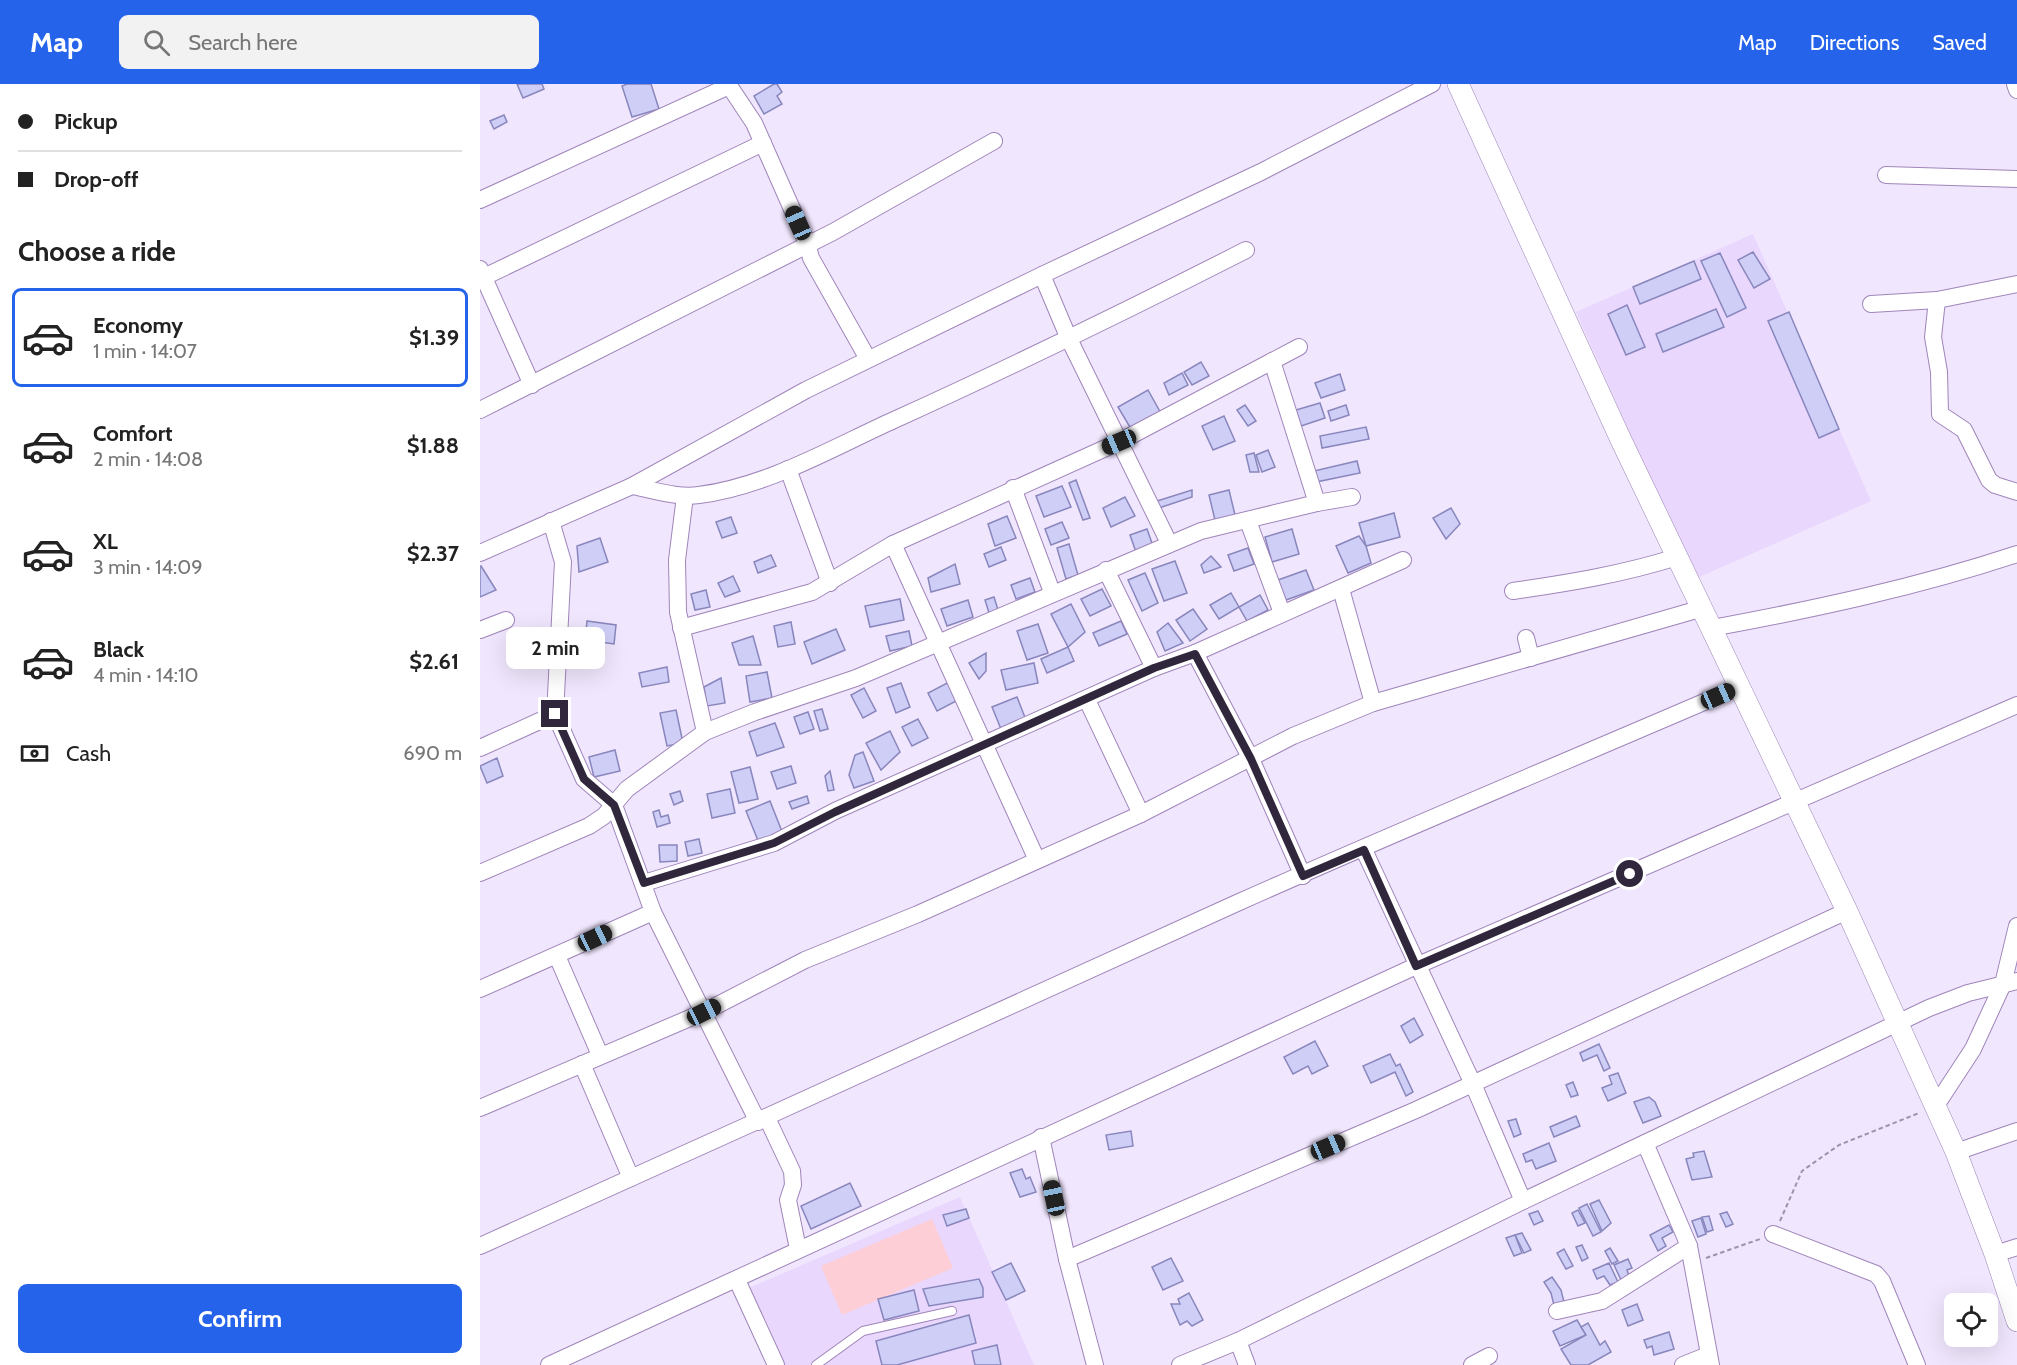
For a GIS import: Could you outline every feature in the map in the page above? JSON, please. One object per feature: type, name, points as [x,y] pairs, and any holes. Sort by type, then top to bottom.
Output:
[{"type":"street","points":[[481,551],[632,486],[806,390],[1261,172],[1432,84]]},
{"type":"street","points":[[1458,84],[1677,557],[1848,911],[1956,1152],[1995,1254],[2017,1321]]},
{"type":"street","points":[[2015,84],[2017,90]]},
{"type":"street","points":[[480,200],[728,85],[754,123],[807,243],[811,258],[868,360]]},
{"type":"street","points":[[480,410],[807,243],[833,232],[994,141]]},
{"type":"street","points":[[532,385],[482,273],[763,143]]},
{"type":"street","points":[[1886,175],[2017,179]]},
{"type":"street","points":[[632,486],[685,496],[733,488],[788,469],[1070,339],[1246,250]]},
{"type":"street","points":[[1042,275],[1070,339],[1169,543]]},
{"type":"street","points":[[1871,304],[1937,300],[2017,284]]},
{"type":"street","points":[[1937,300],[1934,337],[1939,372],[1940,414],[1964,430],[1989,480],[1995,485],[2017,492]]},
{"type":"street","points":[[681,628],[812,592],[893,544],[1119,442],[1299,347]]},
{"type":"street","points":[[1272,361],[1317,503]]},
{"type":"street","points":[[788,469],[830,583]]},
{"type":"street","points":[[1013,488],[1052,592]]},
{"type":"street","points":[[685,496],[677,560],[681,628],[705,732]]},
{"type":"street","points":[[481,869],[589,826],[604,816],[627,789],[705,732],[755,712],[856,678],[1052,592],[1201,531],[1317,503],[1353,497]]},
{"type":"street","points":[[551,520],[562,562],[555,714],[584,779],[614,805],[644,883],[652,912],[792,1172],[793,1185],[788,1200],[798,1249]]},
{"type":"street","points":[[1248,521],[1282,613]]},
{"type":"street","points":[[893,544],[940,642],[962,698],[986,744],[1038,860]]},
{"type":"street","points":[[1712,628],[1810,610],[1923,583],[2017,554]]},
{"type":"street","points":[[1513,591],[1584,581],[1677,557]]},
{"type":"street","points":[[644,883],[774,843],[835,812],[1154,668],[1195,654],[1403,560]]},
{"type":"street","points":[[1106,570],[1154,668]]},
{"type":"street","points":[[1341,589],[1373,703]]},
{"type":"street","points":[[480,1108],[704,1012],[805,960],[1141,814],[1293,736],[1373,703],[1703,608]]},
{"type":"street","points":[[480,630],[506,620]]},
{"type":"street","points":[[1526,638],[1531,657]]},
{"type":"street","points":[[1195,654],[1251,759],[1303,876]]},
{"type":"street","points":[[480,1246],[1303,876],[1739,687]]},
{"type":"street","points":[[1087,700],[1141,814]]},
{"type":"street","points":[[549,1365],[1416,966],[2017,705]]},
{"type":"street","points":[[480,748],[555,714]]},
{"type":"street","points":[[1364,850],[1416,966],[1473,1084],[1523,1201]]},
{"type":"street","points":[[1067,1259],[1473,1084],[1848,911]]},
{"type":"street","points":[[480,988],[557,956],[652,912]]},
{"type":"street","points":[[1935,1107],[1973,1049],[2010,982],[2017,926]]},
{"type":"street","points":[[557,956],[600,1056]]},
{"type":"street","points":[[1180,1365],[1238,1341],[1523,1201],[1897,1023],[1968,993],[2010,982]]},
{"type":"street","points":[[582,1064],[631,1178]]},
{"type":"street","points":[[1956,1152],[2017,1131]]},
{"type":"street","points":[[1041,1137],[1067,1259],[1095,1365]]},
{"type":"street","points":[[1645,1143],[1689,1246],[1710,1360],[1683,1365]]},
{"type":"street","points":[[1773,1234],[1876,1274],[1882,1281],[1916,1364]]},
{"type":"street","points":[[1557,1311],[1602,1301],[1689,1246]]},
{"type":"street","points":[[1995,1254],[2017,1247]]},
{"type":"street","points":[[737,1280],[776,1365]]},
{"type":"street","points":[[1238,1341],[1247,1365]]},
{"type":"street","points":[[1472,1365],[1489,1356]]},
{"type":"lane","points":[[816,1365],[863,1331],[952,1311]]},
{"type":"path","points":[[1692,1263],[1773,1234],[1802,1171],[1839,1145],[1935,1107]]},
{"type":"shaded area","points":[[1753,234],[1871,501],[1695,579],[1576,312]]},
{"type":"shaded area","points":[[960,1197],[1034,1365],[783,1365],[749,1288]]},
{"type":"shaded area","points":[[932,1219],[953,1268],[842,1315],[821,1266]]},
{"type":"building","points":[[517,84],[542,84],[544,89],[523,98]]},
{"type":"building","points":[[651,84],[659,109],[632,117],[622,86]]},
{"type":"building","points":[[777,84],[782,92],[777,96],[782,104],[764,114],[754,96]]},
{"type":"building","points":[[504,115],[507,122],[494,129],[490,121]]},
{"type":"building","points":[[1753,252],[1770,279],[1754,288],[1738,260]]},
{"type":"building","points":[[1720,253],[1746,308],[1727,317],[1701,261]]},
{"type":"building","points":[[1694,261],[1701,279],[1640,304],[1633,287]]},
{"type":"building","points":[[1627,305],[1645,347],[1626,355],[1608,314]]},
{"type":"building","points":[[1716,309],[1724,327],[1663,352],[1656,334]]},
{"type":"building","points":[[1789,312],[1839,429],[1819,438],[1768,321]]},
{"type":"building","points":[[1201,362],[1209,376],[1192,385],[1184,372]]},
{"type":"building","points":[[1182,373],[1188,385],[1169,395],[1164,383]]},
{"type":"building","points":[[1340,374],[1345,390],[1321,398],[1315,383]]},
{"type":"building","points":[[1148,390],[1163,417],[1134,434],[1118,407]]},
{"type":"building","points":[[1320,403],[1325,418],[1301,426],[1296,410]]},
{"type":"building","points":[[1245,405],[1256,421],[1248,426],[1237,410]]},
{"type":"building","points":[[1346,405],[1349,415],[1331,421],[1328,411]]},
{"type":"building","points":[[1224,416],[1235,441],[1213,450],[1202,426]]},
{"type":"building","points":[[1366,427],[1369,439],[1322,448],[1320,436]]},
{"type":"building","points":[[1268,450],[1275,467],[1262,472],[1256,455]]},
{"type":"building","points":[[1254,453],[1259,472],[1250,472],[1246,455]]},
{"type":"building","points":[[1357,461],[1360,473],[1316,482],[1314,471]]},
{"type":"building","points":[[1076,480],[1090,518],[1083,520],[1069,483]]},
{"type":"building","points":[[1062,486],[1071,507],[1044,517],[1036,496]]},
{"type":"building","points":[[1192,490],[1192,497],[1159,508],[1157,501]]},
{"type":"building","points":[[1229,490],[1235,515],[1215,520],[1209,495]]},
{"type":"building","points":[[1125,497],[1135,516],[1111,527],[1103,508]]},
{"type":"building","points":[[1451,508],[1460,524],[1446,539],[1433,518]]},
{"type":"building","points":[[1394,513],[1400,537],[1366,546],[1359,523]]},
{"type":"building","points":[[1007,516],[1016,538],[995,546],[988,524]]},
{"type":"building","points":[[731,517],[737,533],[722,538],[716,522]]},
{"type":"building","points":[[1062,522],[1069,538],[1051,545],[1045,529]]},
{"type":"building","points":[[1147,529],[1153,546],[1136,552],[1130,535]]},
{"type":"building","points":[[1292,529],[1299,554],[1272,562],[1265,537]]},
{"type":"building","points":[[1359,536],[1366,546],[1371,563],[1348,573],[1336,546]]},
{"type":"building","points":[[600,538],[608,562],[579,572],[577,546]]},
{"type":"building","points":[[1069,544],[1078,575],[1066,579],[1057,548]]},
{"type":"building","points":[[1001,547],[1006,560],[989,567],[984,554]]},
{"type":"building","points":[[1248,548],[1254,564],[1234,571],[1228,555]]},
{"type":"building","points":[[771,555],[776,566],[758,573],[754,562]]},
{"type":"building","points":[[1211,556],[1221,567],[1204,573],[1201,565]]},
{"type":"building","points":[[1175,561],[1187,593],[1164,601],[1152,569]]},
{"type":"building","points":[[955,564],[960,584],[931,592],[928,578]]},
{"type":"building","points":[[480,567],[496,590],[480,597]]},
{"type":"building","points":[[1306,570],[1314,590],[1286,600],[1278,580]]},
{"type":"building","points":[[1145,573],[1158,603],[1142,611],[1128,580]]},
{"type":"building","points":[[733,576],[740,591],[725,597],[718,583]]},
{"type":"building","points":[[1030,578],[1035,592],[1016,599],[1011,585]]},
{"type":"building","points":[[1102,589],[1111,606],[1090,616],[1081,599]]},
{"type":"building","points":[[706,590],[710,607],[695,610],[691,594]]},
{"type":"building","points":[[1231,593],[1239,607],[1219,619],[1210,605]]},
{"type":"building","points":[[1260,595],[1268,610],[1247,621],[1239,607]]},
{"type":"building","points":[[994,597],[999,613],[990,616],[985,600]]},
{"type":"building","points":[[900,599],[904,620],[870,627],[865,606]]},
{"type":"building","points":[[968,600],[973,617],[947,626],[941,609]]},
{"type":"building","points":[[1071,604],[1085,632],[1068,647],[1051,614]]},
{"type":"building","points":[[1193,609],[1207,629],[1190,641],[1176,620]]},
{"type":"building","points":[[587,621],[616,625],[614,644],[585,640]]},
{"type":"building","points":[[1121,621],[1127,634],[1099,646],[1093,633]]},
{"type":"building","points":[[791,622],[795,644],[778,647],[774,626]]},
{"type":"building","points":[[1168,623],[1183,643],[1165,651],[1157,632]]},
{"type":"building","points":[[1038,624],[1048,653],[1027,660],[1017,631]]},
{"type":"building","points":[[836,629],[845,650],[812,664],[804,642]]},
{"type":"building","points":[[909,631],[912,646],[890,651],[886,636]]},
{"type":"building","points":[[753,636],[761,665],[739,665],[732,643]]},
{"type":"building","points":[[1068,647],[1074,661],[1047,673],[1041,659]]},
{"type":"building","points":[[986,653],[986,671],[979,679],[969,663]]},
{"type":"building","points":[[1034,663],[1038,683],[1006,690],[1001,670]]},
{"type":"building","points":[[667,667],[669,682],[642,687],[639,673]]},
{"type":"building","points":[[767,672],[772,698],[750,702],[746,676]]},
{"type":"building","points":[[721,678],[725,703],[707,706],[704,687]]},
{"type":"building","points":[[953,680],[962,698],[937,711],[928,693]]},
{"type":"building","points":[[901,683],[910,707],[896,713],[887,688]]},
{"type":"building","points":[[864,688],[876,711],[863,718],[851,695]]},
{"type":"building","points":[[1017,697],[1026,720],[1001,729],[992,707]]},
{"type":"building","points":[[822,709],[828,729],[820,731],[814,711]]},
{"type":"building","points":[[676,710],[683,743],[667,746],[660,713]]},
{"type":"building","points":[[808,712],[814,729],[800,734],[794,717]]},
{"type":"building","points":[[918,719],[928,738],[912,746],[902,727]]},
{"type":"building","points":[[775,723],[784,747],[757,756],[749,732]]},
{"type":"building","points":[[890,731],[900,752],[881,770],[866,743]]},
{"type":"building","points":[[615,750],[620,771],[594,777],[589,757]]},
{"type":"building","points":[[863,752],[874,781],[854,788],[849,775],[855,755]]},
{"type":"building","points":[[497,758],[503,776],[487,783],[480,766]]},
{"type":"building","points":[[791,766],[796,783],[777,789],[771,772]]},
{"type":"building","points":[[750,767],[758,799],[739,803],[731,772]]},
{"type":"building","points":[[830,771],[834,790],[828,791],[825,776]]},
{"type":"building","points":[[730,789],[735,813],[712,818],[707,794]]},
{"type":"building","points":[[680,791],[683,801],[674,805],[670,794]]},
{"type":"building","points":[[807,796],[809,803],[792,809],[789,802]]},
{"type":"building","points":[[770,801],[783,834],[759,843],[746,811]]},
{"type":"building","points":[[659,810],[661,817],[668,815],[670,823],[657,827],[653,812]]},
{"type":"building","points":[[699,839],[702,853],[688,856],[685,842]]},
{"type":"building","points":[[659,845],[677,845],[677,861],[660,862]]},
{"type":"building","points":[[1414,1018],[1423,1035],[1410,1043],[1401,1026]]},
{"type":"building","points":[[1315,1041],[1328,1066],[1312,1074],[1308,1066],[1293,1074],[1284,1057]]},
{"type":"building","points":[[1599,1044],[1610,1068],[1604,1071],[1597,1055],[1583,1061],[1580,1053]]},
{"type":"building","points":[[1390,1054],[1396,1066],[1400,1064],[1413,1092],[1406,1096],[1395,1072],[1371,1083],[1363,1066]]},
{"type":"building","points":[[1618,1073],[1626,1093],[1608,1101],[1602,1088],[1612,1084],[1609,1076]]},
{"type":"building","points":[[1573,1082],[1578,1095],[1571,1097],[1566,1085]]},
{"type":"building","points":[[1649,1097],[1655,1102],[1661,1116],[1643,1123],[1634,1102]]},
{"type":"building","points":[[1576,1116],[1580,1126],[1554,1137],[1550,1127]]},
{"type":"building","points":[[1516,1119],[1521,1134],[1514,1137],[1508,1121]]},
{"type":"building","points":[[1131,1131],[1133,1146],[1109,1150],[1106,1135]]},
{"type":"building","points":[[1549,1143],[1556,1161],[1536,1169],[1532,1160],[1526,1162],[1523,1154]]},
{"type":"building","points":[[1704,1151],[1712,1177],[1692,1180],[1686,1159],[1694,1157],[1693,1153]]},
{"type":"building","points":[[1022,1169],[1026,1179],[1030,1177],[1036,1192],[1020,1197],[1010,1173]]},
{"type":"building","points":[[850,1183],[861,1206],[811,1229],[801,1206]]},
{"type":"building","points":[[1599,1200],[1611,1223],[1602,1231],[1590,1204]]},
{"type":"building","points":[[1587,1204],[1601,1232],[1593,1236],[1579,1208]]},
{"type":"building","points":[[966,1209],[969,1218],[947,1226],[943,1215]]},
{"type":"building","points":[[1578,1210],[1585,1223],[1578,1226],[1572,1213]]},
{"type":"building","points":[[1538,1211],[1543,1221],[1534,1225],[1529,1214]]},
{"type":"building","points":[[1727,1212],[1733,1224],[1726,1227],[1720,1214]]},
{"type":"building","points":[[1709,1216],[1713,1230],[1707,1232],[1702,1217]]},
{"type":"building","points":[[1701,1218],[1706,1234],[1698,1237],[1692,1221]]},
{"type":"building","points":[[1669,1225],[1673,1232],[1662,1238],[1666,1246],[1658,1251],[1650,1235]]},
{"type":"building","points":[[1522,1233],[1531,1250],[1524,1253],[1515,1235]]},
{"type":"building","points":[[1515,1235],[1522,1253],[1514,1256],[1506,1238]]},
{"type":"building","points":[[1582,1245],[1588,1258],[1582,1261],[1576,1247]]},
{"type":"building","points":[[1610,1248],[1618,1261],[1612,1264],[1605,1251]]},
{"type":"building","points":[[1564,1249],[1573,1266],[1566,1269],[1557,1253]]},
{"type":"building","points":[[1171,1258],[1183,1281],[1163,1290],[1152,1267]]},
{"type":"building","points":[[1628,1259],[1632,1268],[1627,1270],[1629,1276],[1621,1280],[1614,1265]]},
{"type":"building","points":[[1011,1263],[1025,1291],[1006,1300],[992,1272]]},
{"type":"building","points":[[1609,1263],[1618,1282],[1610,1285],[1604,1276],[1597,1279],[1593,1270]]},
{"type":"building","points":[[1552,1277],[1561,1290],[1565,1306],[1555,1309],[1551,1293],[1544,1282]]},
{"type":"building","points":[[979,1279],[983,1288],[983,1297],[929,1306],[923,1289]]},
{"type":"building","points":[[914,1290],[919,1311],[884,1320],[878,1299]]},
{"type":"building","points":[[1189,1293],[1203,1320],[1192,1326],[1187,1321],[1180,1325],[1171,1304],[1180,1304],[1178,1299]]},
{"type":"building","points":[[1637,1304],[1643,1320],[1628,1326],[1622,1310]]},
{"type":"building","points":[[969,1315],[976,1343],[897,1365],[882,1365],[876,1341]]},
{"type":"building","points":[[1577,1320],[1586,1335],[1560,1346],[1553,1331]]},
{"type":"building","points":[[1588,1323],[1600,1345],[1605,1341],[1611,1352],[1588,1365],[1571,1365],[1561,1349],[1586,1335],[1581,1327]]},
{"type":"building","points":[[1669,1332],[1674,1349],[1654,1355],[1652,1346],[1647,1348],[1644,1340]]},
{"type":"building","points":[[997,1345],[1001,1365],[975,1365],[972,1351]]},
{"type":"route","points":[[555,714],[584,779],[614,805],[644,883],[774,843],[804,830],[835,812],[1154,668],[1195,654],[1251,759],[1303,876],[1364,850],[1416,966],[1630,874]]}]
